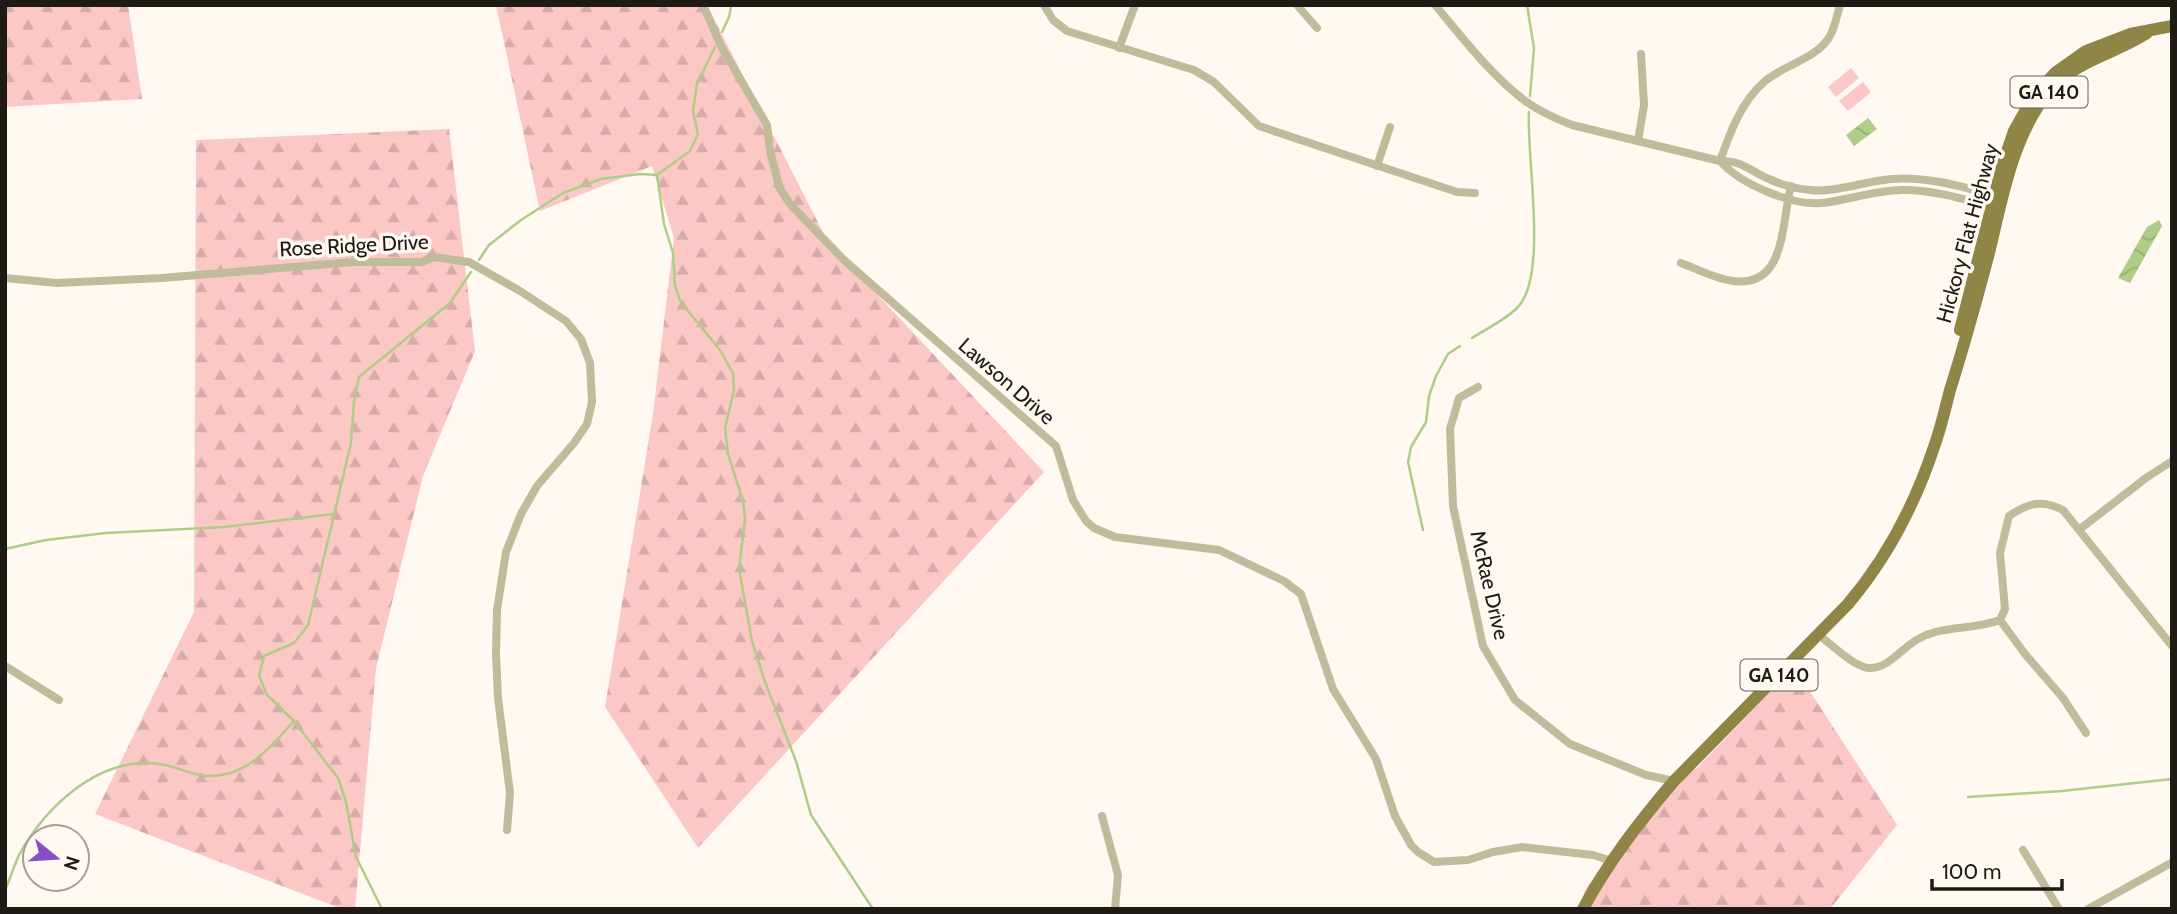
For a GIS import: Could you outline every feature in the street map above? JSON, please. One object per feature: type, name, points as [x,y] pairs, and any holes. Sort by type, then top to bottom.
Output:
[{"type":"main road","name":"Hickory Flat Highway","points":[[1583,909],[1612,861],[1649,810],[1674,781],[1819,635],[1863,586],[1892,543],[1929,461],[1969,330],[1997,202],[2024,133],[2037,109],[2050,91],[2067,75],[2089,61],[2132,43],[2147,33],[2172,26]]},
{"type":"street","name":"Lawson Drive","points":[[703,5],[722,46],[767,125],[779,187],[790,204],[844,260],[1056,446],[1073,500],[1086,521],[1094,528],[1115,537],[1219,550],[1284,581],[1301,594],[1333,689],[1376,759],[1395,816],[1410,845],[1434,862],[1468,859],[1522,847],[1593,855],[1612,861]]},
{"type":"street","points":[[1044,5],[1053,20],[1067,31],[1194,70],[1214,82],[1259,126],[1457,192],[1475,193]]},
{"type":"street","points":[[1119,48],[1135,5]]},
{"type":"street","points":[[1297,5],[1317,28]]},
{"type":"street","points":[[1435,5],[1507,86],[1525,102],[1572,125],[1720,161],[1734,160],[1766,178],[1818,191],[1903,178],[1942,183],[1997,202]]},
{"type":"street","points":[[1720,161],[1739,115],[1753,93],[1765,81],[1816,51],[1829,37],[1840,5]]},
{"type":"street","points":[[1638,141],[1644,105],[1641,54]]},
{"type":"street","points":[[1377,166],[1390,127]]},
{"type":"street","points":[[1720,161],[1729,171],[1787,198],[1822,203],[1890,191],[1918,191],[1997,202]]},
{"type":"street","points":[[1681,263],[1731,281],[1755,279],[1765,274],[1779,251],[1791,186]]},
{"type":"street","name":"Rose Ridge Drive","points":[[5,278],[57,283],[162,278],[353,262],[422,262],[433,257],[469,262],[565,321],[581,338],[590,363],[592,402],[587,424],[537,486],[521,514],[506,552],[497,610],[498,698],[510,793],[507,830]]},
{"type":"street","name":"McRae Drive","points":[[1478,387],[1459,398],[1450,429],[1453,506],[1483,646],[1515,700],[1570,744],[1646,775],[1674,781]]},
{"type":"street","points":[[2080,529],[2172,461]]},
{"type":"street","points":[[1819,635],[1857,665],[1870,668],[1882,666],[1907,645],[1934,632],[1984,626],[2000,620],[2005,609],[2000,553],[2009,516],[2026,505],[2039,502],[2052,504],[2063,510],[2172,646]]},
{"type":"street","points":[[2000,620],[2063,698],[2086,733]]},
{"type":"street","points":[[5,666],[59,700]]},
{"type":"street","points":[[1102,816],[1118,875],[1115,909]]},
{"type":"street","points":[[2023,850],[2060,909]]},
{"type":"street","points":[[2088,909],[2171,863]]},
{"type":"green space","points":[[5,5],[128,5],[142,99],[5,107]]},
{"type":"green space","points":[[496,5],[707,5],[828,242],[1044,472],[698,848],[605,707],[653,414],[674,238],[652,166],[540,211]]},
{"type":"green space","points":[[1851,68],[1859,78],[1836,97],[1828,87]]},
{"type":"green space","points":[[1863,82],[1871,92],[1848,111],[1839,101]]},
{"type":"green space","points":[[449,129],[475,351],[423,476],[376,668],[355,909],[342,909],[95,814],[194,612],[196,140]]},
{"type":"green space","points":[[1794,667],[1897,825],[1830,909],[1579,909],[1585,890],[1613,851],[1674,781],[1697,768]]},
{"type":"water","points":[[1868,118],[1877,129],[1854,146],[1846,135]]},
{"type":"water","points":[[2159,220],[2162,226],[2130,283],[2118,278],[2147,227]]},
{"type":"waterway","points":[[1527,5],[1534,48],[1530,96]]},
{"type":"waterway","points":[[722,32],[731,7]]},
{"type":"waterway","points":[[479,260],[489,245],[563,193],[601,179],[640,174],[657,175],[690,151],[698,134],[693,111],[697,84],[715,47]]},
{"type":"waterway","points":[[1472,338],[1517,308],[1527,293],[1534,244],[1529,112]]},
{"type":"waterway","points":[[657,175],[680,301],[720,350],[733,373],[734,390],[725,428],[728,454],[743,501],[745,519],[739,569],[752,641],[796,761],[811,815],[873,909]]},
{"type":"waterway","points":[[382,909],[356,857],[346,802],[338,778],[294,721],[267,695],[259,676],[264,656],[294,643],[308,625],[351,443],[359,377],[450,303],[471,272]]},
{"type":"waterway","points":[[1423,530],[1408,462],[1411,447],[1426,422],[1429,396],[1436,376],[1448,354],[1460,346]]},
{"type":"waterway","points":[[5,549],[46,540],[106,533],[224,527],[333,514]]},
{"type":"waterway","points":[[5,890],[19,855],[44,819],[60,802],[96,776],[138,763],[160,764],[203,776],[233,772],[259,757],[294,721]]},
{"type":"waterway","points":[[1968,797],[2062,791],[2172,779]]}]
